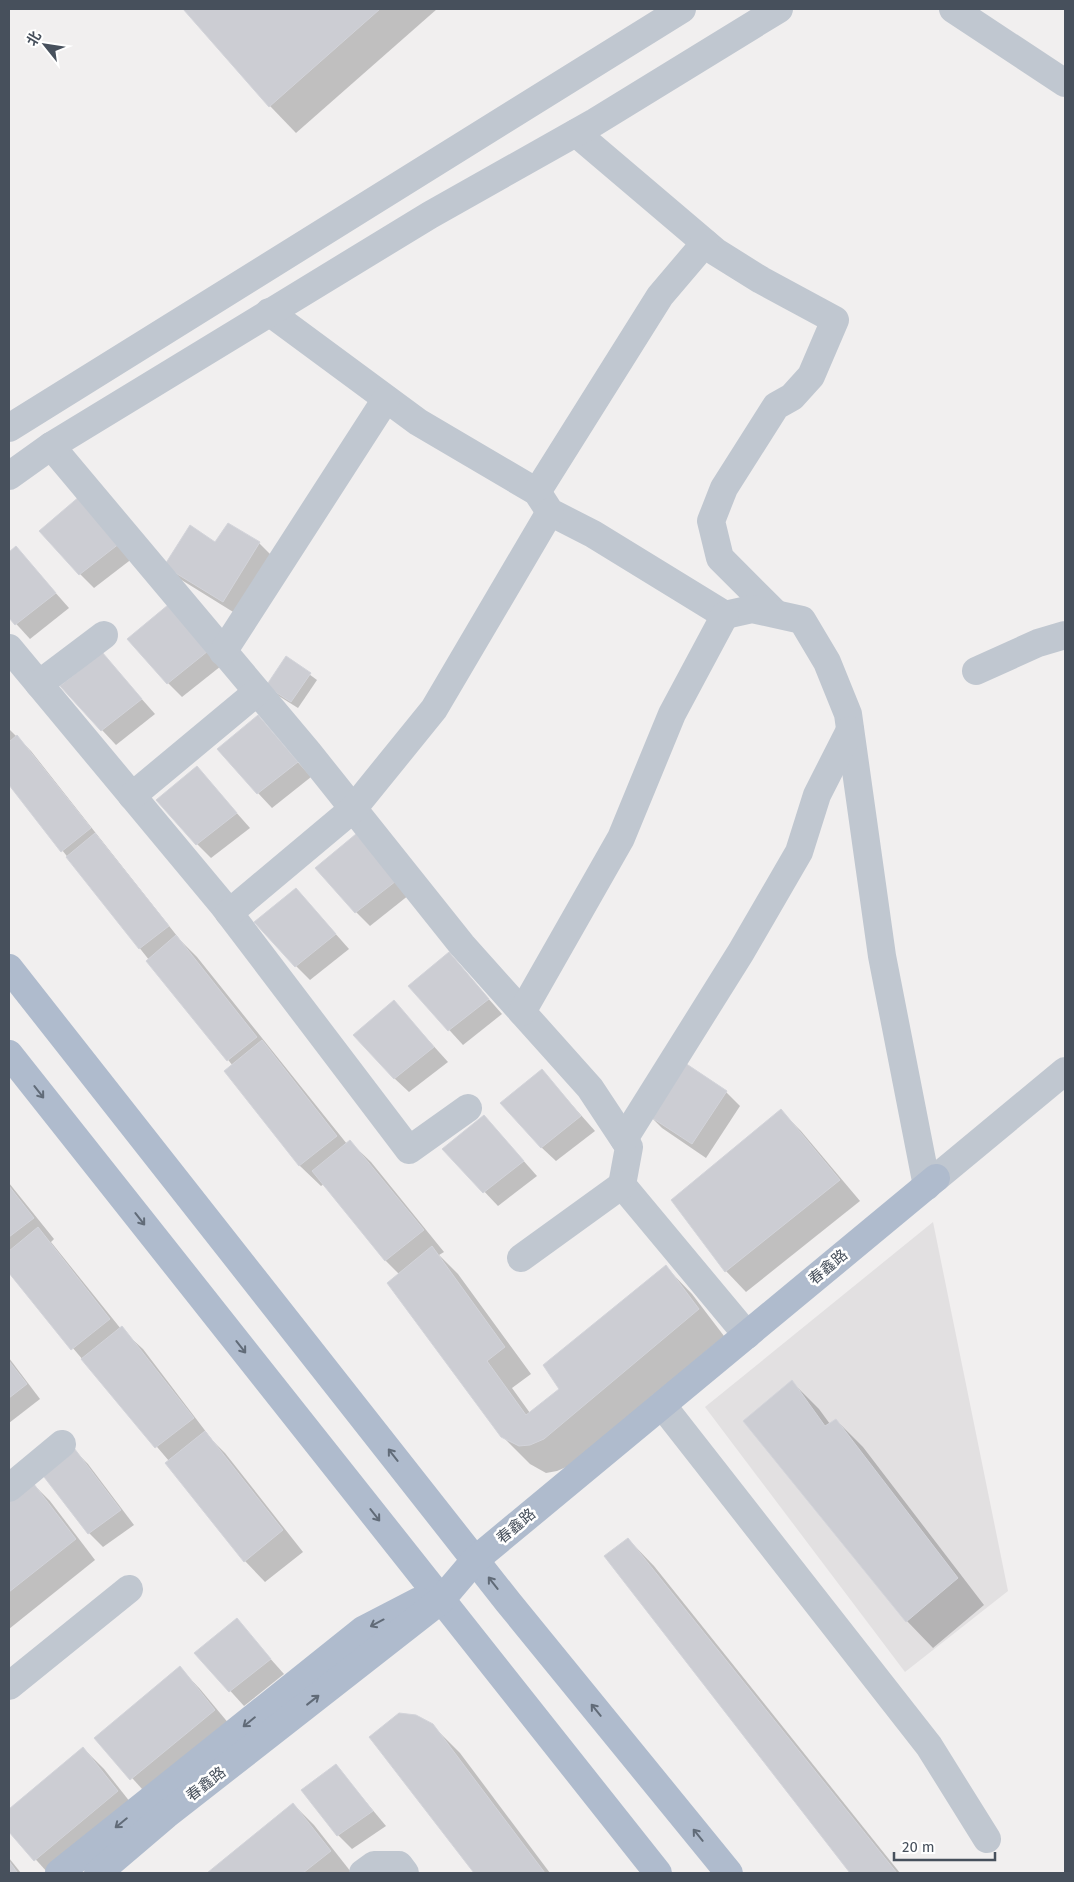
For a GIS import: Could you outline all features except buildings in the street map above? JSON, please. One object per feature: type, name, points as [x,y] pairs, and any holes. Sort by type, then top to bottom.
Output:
[{"type":"main road","points":[[9,968],[475,1560],[729,1873]]},
{"type":"main road","points":[[9,1054],[658,1873]]},
{"type":"main road","name":"春鑫路","points":[[98,1873],[166,1815],[438,1596],[475,1560],[931,1182]]},
{"type":"main road","name":"春鑫路","points":[[59,1873],[363,1630],[438,1596]]},
{"type":"street","points":[[9,428],[682,9]]},
{"type":"street","points":[[9,476],[51,446],[269,312],[430,215],[576,134],[779,9]]},
{"type":"street","points":[[953,9],[1065,83]]},
{"type":"street","points":[[576,134],[705,243],[761,280],[835,320],[811,376],[792,397],[776,406],[724,488],[710,521],[720,558],[775,613]]},
{"type":"street","points":[[229,913],[354,809],[434,709],[544,502],[660,296],[705,243]]},
{"type":"street","points":[[269,312],[418,422],[725,616]]},
{"type":"street","points":[[223,652],[386,399]]},
{"type":"street","points":[[51,446],[354,809],[462,945],[590,1088],[629,1147],[622,1185],[521,1258]]},
{"type":"street","points":[[522,1012],[621,838],[672,714],[725,616],[752,608],[802,620],[828,662],[848,714],[882,956],[931,1182],[1065,1071]]},
{"type":"street","points":[[39,684],[104,635]]},
{"type":"street","points":[[976,671],[1038,643],[1065,635]]},
{"type":"street","points":[[9,648],[229,913],[409,1150],[468,1108]]},
{"type":"street","points":[[132,796],[257,692]]},
{"type":"street","points":[[624,1139],[741,952],[798,852],[817,795],[850,730]]},
{"type":"street","points":[[622,1185],[747,1335]]},
{"type":"street","points":[[662,1405],[929,1746],[987,1838]]},
{"type":"street","points":[[9,1488],[62,1444]]},
{"type":"street","points":[[9,1686],[129,1589]]},
{"type":"street","points":[[363,1873],[374,1865],[398,1865],[405,1873]]},
{"type":"shaded area","points":[[933,1222],[1008,1591],[905,1672],[705,1407]]}]
